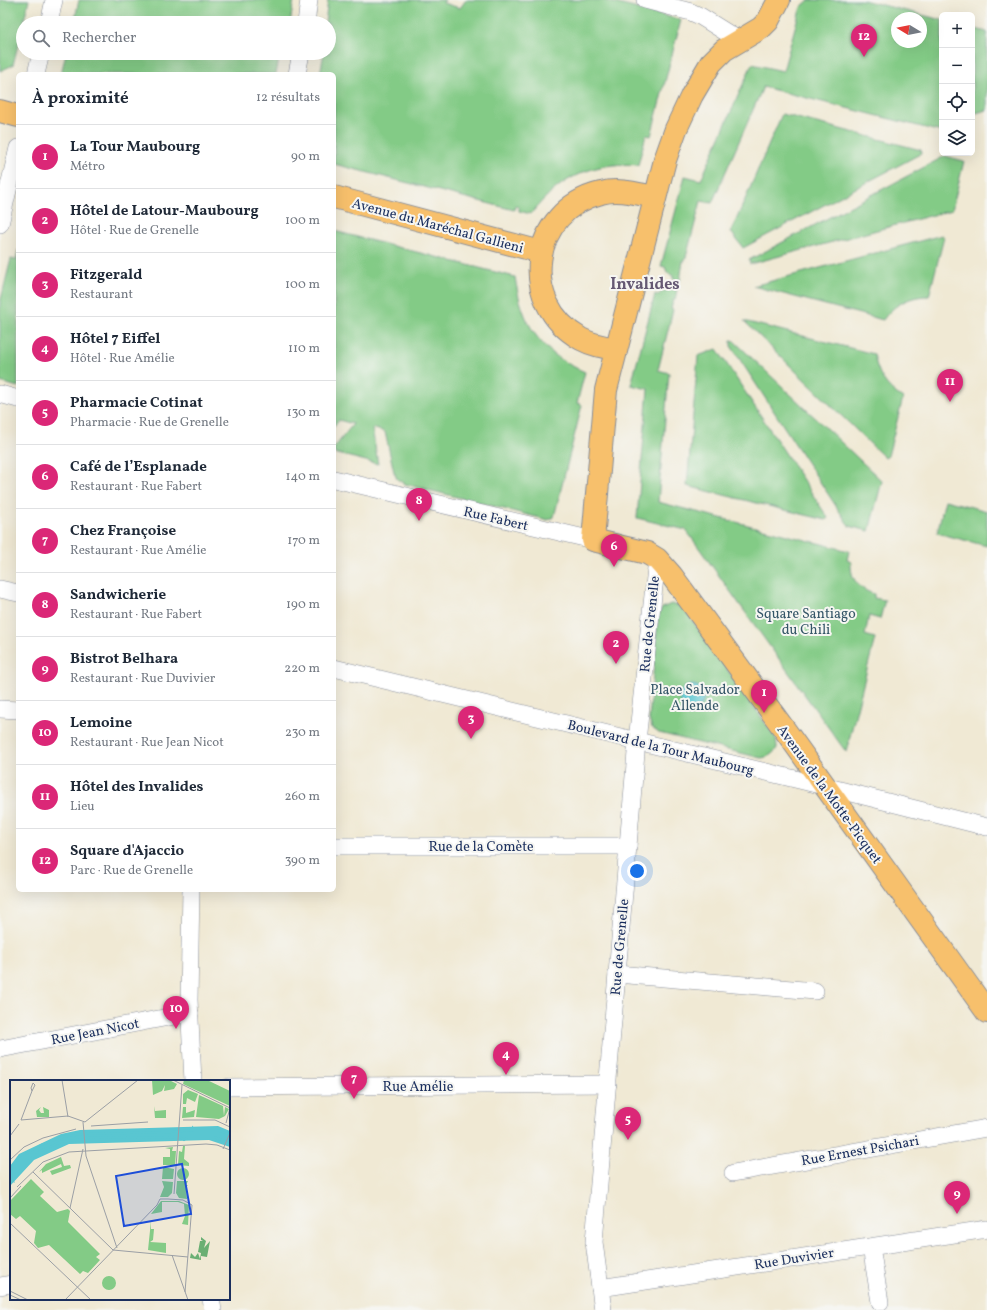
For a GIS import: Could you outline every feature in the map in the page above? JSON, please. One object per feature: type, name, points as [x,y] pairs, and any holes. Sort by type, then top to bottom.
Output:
[{"type":"main road","points":[[593,540],[606,390],[665,160],[676,129],[692,95],[711,63],[724,50],[756,32],[765,25],[779,0]]},
{"type":"main road","points":[[0,111],[16,115]]},
{"type":"main road","points":[[616,349],[598,346],[582,340],[566,329],[555,317],[548,306],[542,291],[539,270],[541,252],[546,236],[558,219],[571,206],[585,198],[602,192],[618,191],[655,197]]},
{"type":"main road","name":"Avenue du Maréchal Gallieni","points":[[336,198],[541,252]]},
{"type":"main road","name":"Rue Fabert","points":[[593,540],[647,553],[657,560]]},
{"type":"main road","name":"Avenue de la Motte-Picquet","points":[[657,560],[672,576],[697,610],[987,1012]]},
{"type":"street","points":[[51,16],[54,0]]},
{"type":"street","points":[[307,16],[309,0]]},
{"type":"street","points":[[645,0],[691,12],[740,41]]},
{"type":"street","points":[[36,72],[39,60]]},
{"type":"street","points":[[297,72],[299,60]]},
{"type":"street","points":[[0,224],[16,156]]},
{"type":"street","points":[[0,394],[16,398]]},
{"type":"street","name":"Rue Fabert","points":[[336,479],[593,540]]},
{"type":"street","name":"Rue de Grenelle","points":[[603,1310],[594,1242],[637,741],[657,560]]},
{"type":"street","points":[[0,589],[16,593]]},
{"type":"street","name":"Boulevard de la Tour Maubourg","points":[[336,668],[824,786],[987,827]]},
{"type":"street","points":[[0,709],[16,710]]},
{"type":"street","name":"Rue de la Comète","points":[[336,846],[628,846]]},
{"type":"street","points":[[191,892],[190,1013],[194,1080]]},
{"type":"street","points":[[617,974],[815,991]]},
{"type":"street","name":"Rue Jean Nicot","points":[[0,1049],[190,1013]]},
{"type":"street","name":"Rue Amélie","points":[[230,1087],[608,1084]]},
{"type":"street","name":"Rue Ernest Psichari","points":[[733,1173],[987,1128]]},
{"type":"street","name":"Rue Duvivier","points":[[600,1288],[987,1229]]},
{"type":"street","points":[[871,1247],[880,1302]]},
{"type":"street","points":[[0,1286],[10,1284]]},
{"type":"street","points":[[212,1300],[213,1310]]},
{"type":"green space","points":[[0,0],[29,0],[25,16],[16,16],[16,53],[13,65],[0,71]]},
{"type":"green space","points":[[79,0],[294,0],[291,16],[76,16]]},
{"type":"green space","points":[[328,0],[445,0],[443,3],[460,8],[466,0],[603,0],[681,20],[651,136],[646,135],[638,165],[622,164],[606,166],[578,174],[553,191],[531,214],[519,211],[519,207],[515,206],[514,210],[336,165],[336,72],[320,72],[323,60],[336,60],[336,16],[326,16]]},
{"type":"green space","points":[[809,0],[863,0],[910,12],[891,12],[891,48],[927,48],[927,16],[939,19],[939,131],[763,87],[712,203],[701,201],[685,261],[683,261],[680,281],[673,279],[673,276],[667,272],[665,267],[661,266],[685,176],[701,180],[752,64],[783,71],[801,7]]},
{"type":"green space","points":[[975,29],[987,32],[987,110],[976,113]]},
{"type":"green space","points":[[64,60],[279,60],[276,72],[61,72]]},
{"type":"green space","points":[[782,114],[921,150],[922,153],[743,248],[731,232]]},
{"type":"green space","points":[[945,156],[964,161],[952,210],[750,264],[749,260]]},
{"type":"green space","points":[[336,232],[515,277],[518,294],[528,323],[536,335],[556,356],[585,372],[577,403],[582,405],[554,517],[548,520],[405,484],[397,479],[394,472],[385,432],[372,428],[378,464],[336,454],[336,445],[353,424],[339,420],[336,424]]},
{"type":"green space","points":[[942,235],[944,237],[929,296],[909,299],[897,305],[883,320],[753,286]]},
{"type":"green space","points":[[11,259],[16,260],[16,386],[0,382],[0,303]]},
{"type":"green space","name":"Square Santiago du Chili","points":[[671,288],[677,290],[675,300],[673,300],[671,309],[673,310],[658,370],[669,373],[658,502],[849,551],[847,560],[851,562],[852,573],[856,582],[868,592],[874,594],[874,598],[885,600],[880,619],[869,616],[865,635],[875,638],[846,752],[686,530],[637,518],[648,389],[631,385],[655,294],[658,295],[663,291],[670,290]]},
{"type":"green space","points":[[744,321],[874,354],[877,367],[883,379],[892,390],[903,398],[888,456],[885,458]]},
{"type":"green space","points":[[731,340],[733,340],[882,481],[869,531],[849,526],[731,346]]},
{"type":"green space","points":[[717,349],[828,518],[826,520],[687,486],[698,356]]},
{"type":"green space","points":[[945,500],[987,511],[987,546],[937,533]]},
{"type":"green space","name":"Place Salvador Allende","points":[[671,604],[680,606],[685,610],[776,738],[777,748],[770,755],[761,758],[659,733],[652,728],[649,720],[658,616],[662,608]]},
{"type":"water","points":[[692,685],[697,686],[703,692],[703,702],[697,708],[692,709],[687,708],[681,702],[680,697],[681,692],[687,686]]},
{"type":"place","name":"Square d'Ajaccio","points":[[864,57]]},
{"type":"place","name":"Hôtel des Invalides","points":[[950,402]]},
{"type":"place","name":"Sandwicherie","points":[[419,521]]},
{"type":"place","name":"Café de l’Esplanade","points":[[614,567]]},
{"type":"place","name":"Hôtel de Latour-Maubourg","points":[[616,664]]},
{"type":"place","name":"La Tour Maubourg","points":[[764,713]]},
{"type":"place","name":"Fitzgerald","points":[[471,739]]},
{"type":"place","name":"Lemoine","points":[[176,1029]]},
{"type":"place","name":"Hôtel 7 Eiffel","points":[[506,1075]]},
{"type":"place","name":"Chez Françoise","points":[[354,1099]]},
{"type":"place","name":"Pharmacie Cotinat","points":[[628,1140]]},
{"type":"place","name":"Bistrot Belhara","points":[[957,1214]]},
{"type":"district","name":"Invalides","points":[[645,283]]}]
